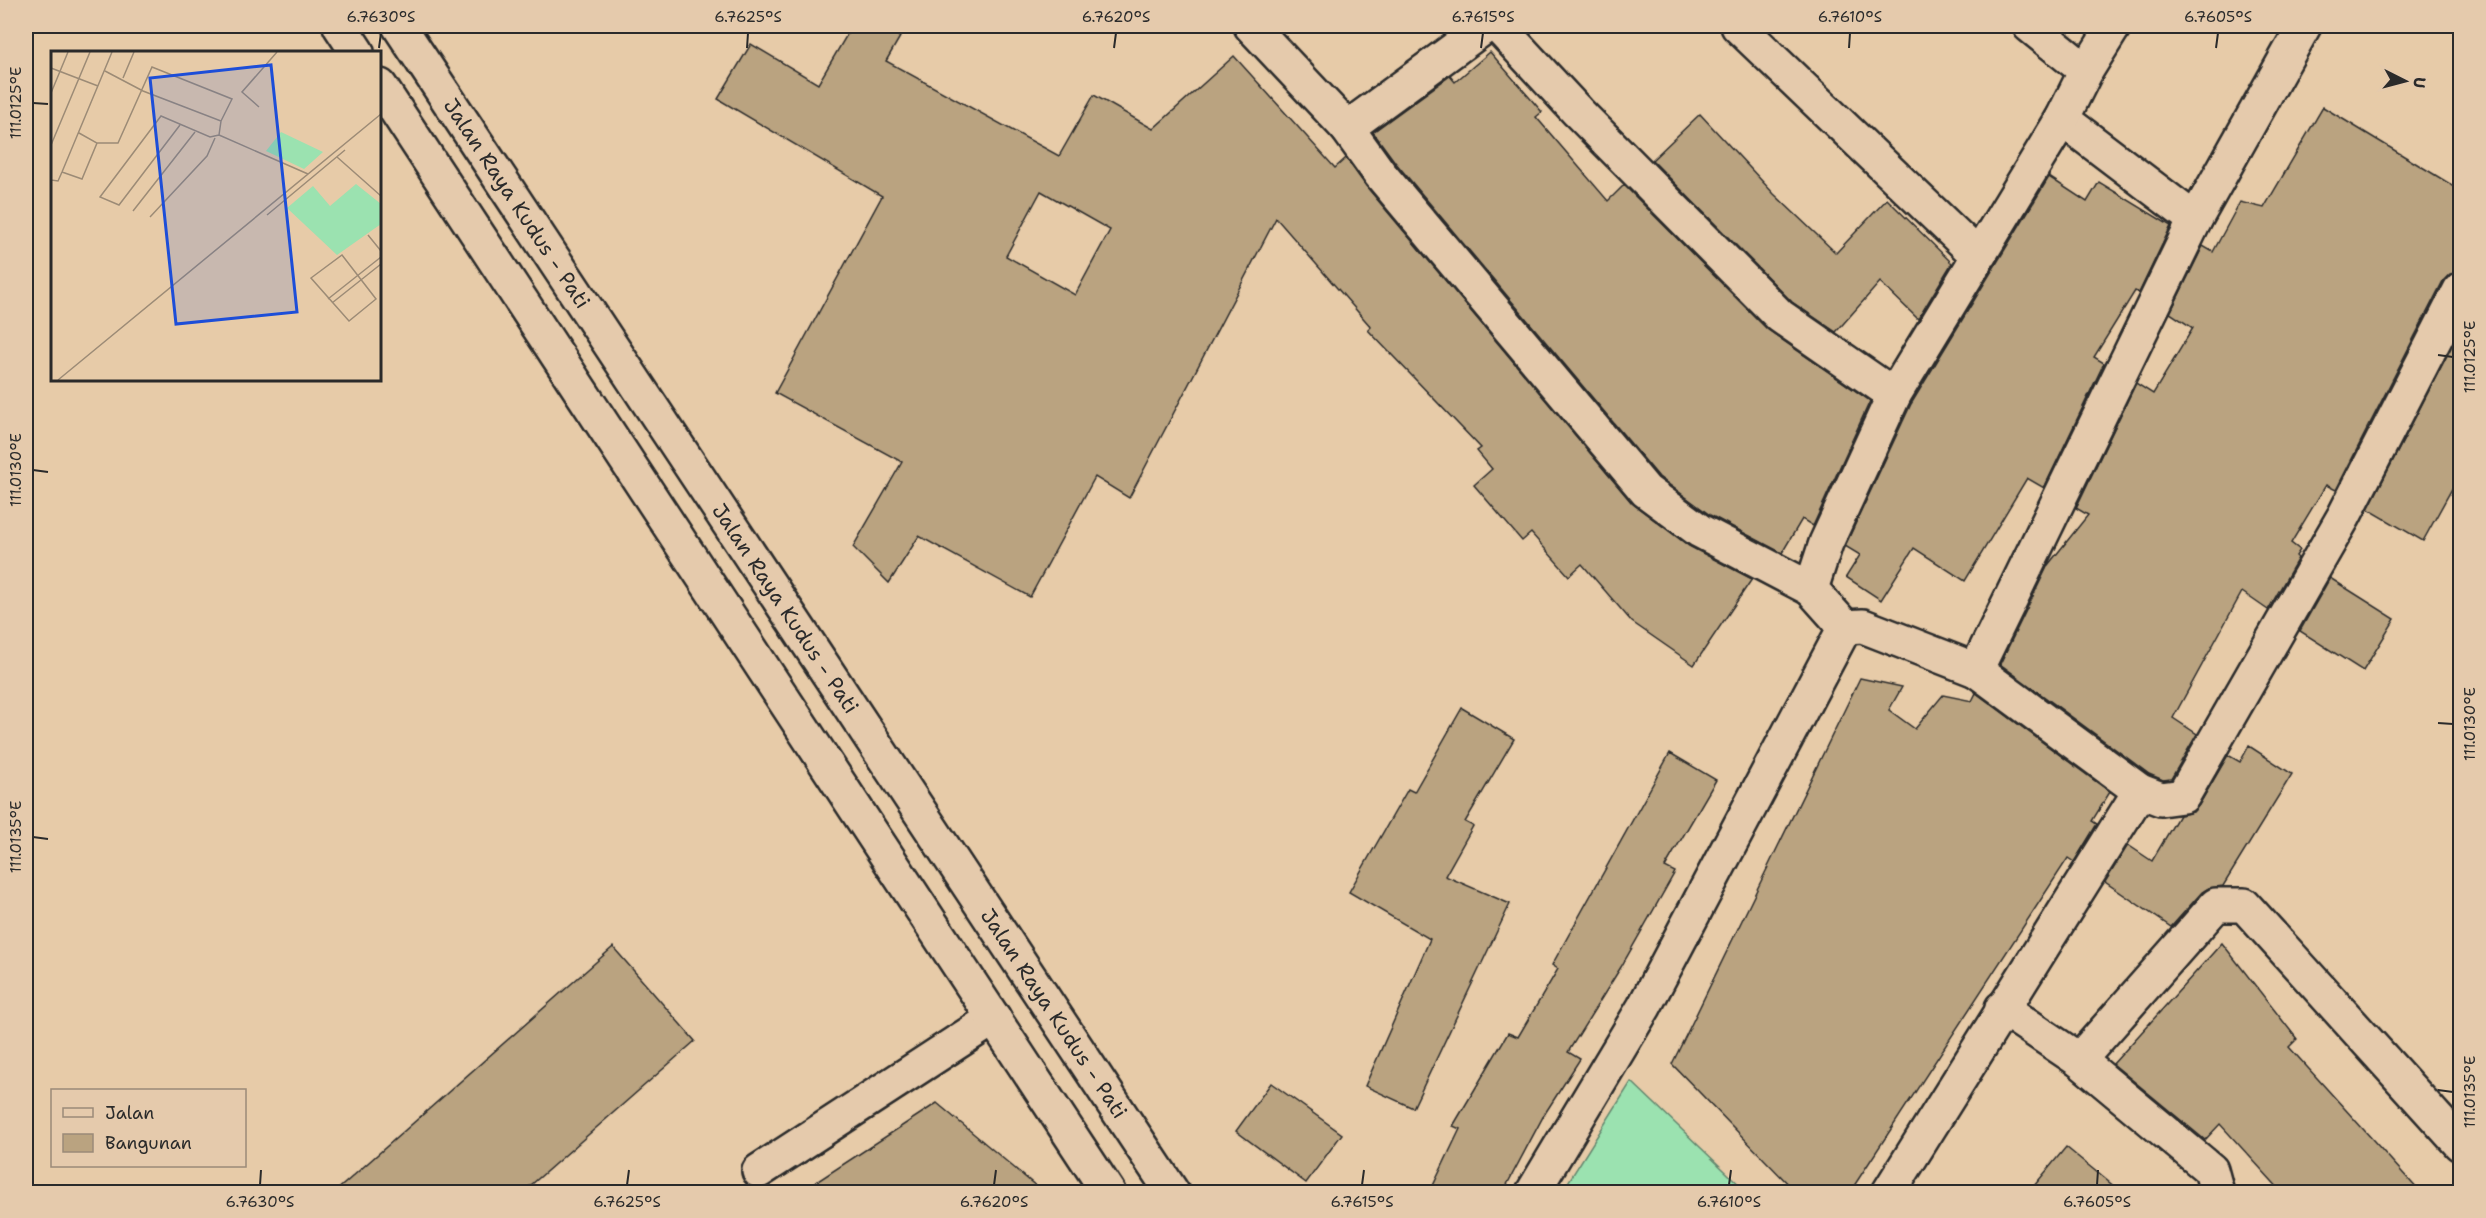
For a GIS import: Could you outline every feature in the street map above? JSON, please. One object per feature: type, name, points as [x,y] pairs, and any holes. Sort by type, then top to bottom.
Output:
[{"type":"street","points":[[340,26],[356,51]]},
{"type":"street","name":"Jalan Raya Kudus - Pati","points":[[399,26],[1172,1192]]},
{"type":"street","points":[[1251,26],[1347,128],[1380,174],[1646,491],[1700,531],[1811,589],[1845,627]]},
{"type":"street","points":[[1347,128],[1486,26]]},
{"type":"street","points":[[1498,26],[1578,112],[1780,316],[1894,395]]},
{"type":"street","points":[[1738,26],[1978,256]]},
{"type":"street","points":[[2030,26],[2086,71]]},
{"type":"street","points":[[1811,589],[1826,543],[1894,395],[2062,119],[2086,71],[2114,26]]},
{"type":"street","points":[[1976,670],[2195,220],[2304,26]]},
{"type":"street","points":[[381,88],[1108,1192]]},
{"type":"street","points":[[2062,119],[2195,220]]},
{"type":"street","points":[[1845,627],[1863,626],[1976,670],[2140,791],[2161,800],[2183,796],[2344,516],[2460,290]]},
{"type":"street","points":[[1533,1192],[1644,1007],[1845,627]]},
{"type":"street","points":[[1889,1192],[2002,1008],[2140,791]]},
{"type":"street","points":[[2079,1060],[2216,905],[2244,905],[2460,1144]]},
{"type":"street","points":[[2002,1008],[2079,1060],[2211,1170],[2217,1192]]},
{"type":"street","points":[[759,1171],[994,1018]]},
{"type":"green space","points":[[1632,1082],[1747,1192],[1562,1192]]},
{"type":"building","points":[[852,26],[880,26],[900,37],[886,61],[1059,156],[1094,95],[1153,129],[1234,56],[1335,168],[1346,158],[1366,186],[1632,503],[1689,546],[1752,579],[1694,665],[1632,622],[1582,564],[1569,576],[1531,533],[1522,541],[1474,485],[1492,469],[1477,451],[1481,448],[1368,330],[1371,327],[1276,218],[1129,498],[1095,477],[1030,597],[919,536],[889,583],[853,547],[902,462],[775,393],[882,196],[718,99],[751,44],[818,84]],"holes":[[[1041,191],[1110,230],[1075,295],[1006,256]]]},
{"type":"building","points":[[1490,52],[1542,112],[1536,117],[1608,201],[1624,185],[1767,329],[1870,401],[1813,526],[1802,519],[1782,553],[1710,515],[1659,477],[1395,162],[1373,132],[1450,76],[1455,82]]},
{"type":"building","points":[[2323,107],[2460,190],[2460,272],[2450,274],[2443,281],[2336,490],[2326,485],[2291,543],[2300,550],[2296,556],[2298,558],[2268,610],[2242,592],[2173,718],[2197,734],[2171,779],[2163,780],[2149,774],[2000,664],[2048,565],[2088,515],[2076,508],[2136,383],[2153,394],[2193,328],[2170,313],[2203,246],[2213,252],[2240,202],[2264,208]]},
{"type":"building","points":[[1700,114],[1774,194],[1836,253],[1887,199],[1952,263],[1918,319],[1880,282],[1836,332],[1792,302],[1652,160]]},
{"type":"building","points":[[2049,177],[2087,202],[2099,182],[2171,226],[2139,293],[2135,291],[2094,357],[2104,363],[2044,488],[2027,478],[1965,581],[1914,548],[1881,600],[1846,577],[1860,555],[1845,546],[1911,404]]},
{"type":"building","points":[[2460,330],[2460,474],[2423,541],[2368,509]]},
{"type":"building","points":[[2330,578],[2395,619],[2363,671],[2300,631]]},
{"type":"building","points":[[1860,678],[1902,687],[1889,710],[1915,729],[1943,695],[1972,701],[1976,693],[2110,792],[2092,821],[2097,824],[2074,862],[2068,858],[1850,1192],[1796,1192],[1672,1064]]},
{"type":"building","points":[[1462,708],[1514,739],[1465,822],[1473,826],[1445,876],[1510,904],[1413,1108],[1365,1086],[1430,939],[1349,892],[1408,789],[1414,792]]},
{"type":"building","points":[[2249,746],[2292,774],[2223,886],[2209,888],[2202,892],[2171,927],[2105,882],[2128,845],[2152,861],[2179,815],[2193,812],[2199,805],[2228,755],[2240,762]]},
{"type":"building","points":[[1670,753],[1716,780],[1665,867],[1675,872],[1621,967],[1568,1052],[1580,1059],[1544,1115],[1503,1192],[1430,1192],[1460,1129],[1453,1126],[1508,1033],[1518,1037],[1558,969],[1552,965]]},
{"type":"building","points":[[2222,943],[2297,1039],[2289,1047],[2420,1192],[2282,1192],[2220,1124],[2205,1140],[2113,1064]]},
{"type":"building","points":[[613,947],[695,1041],[523,1192],[335,1192]]},
{"type":"building","points":[[1271,1083],[1342,1134],[1306,1183],[1236,1131]]},
{"type":"building","points":[[937,1103],[1043,1192],[801,1192]]},
{"type":"building","points":[[2066,1147],[2121,1192],[2029,1192]]}]
